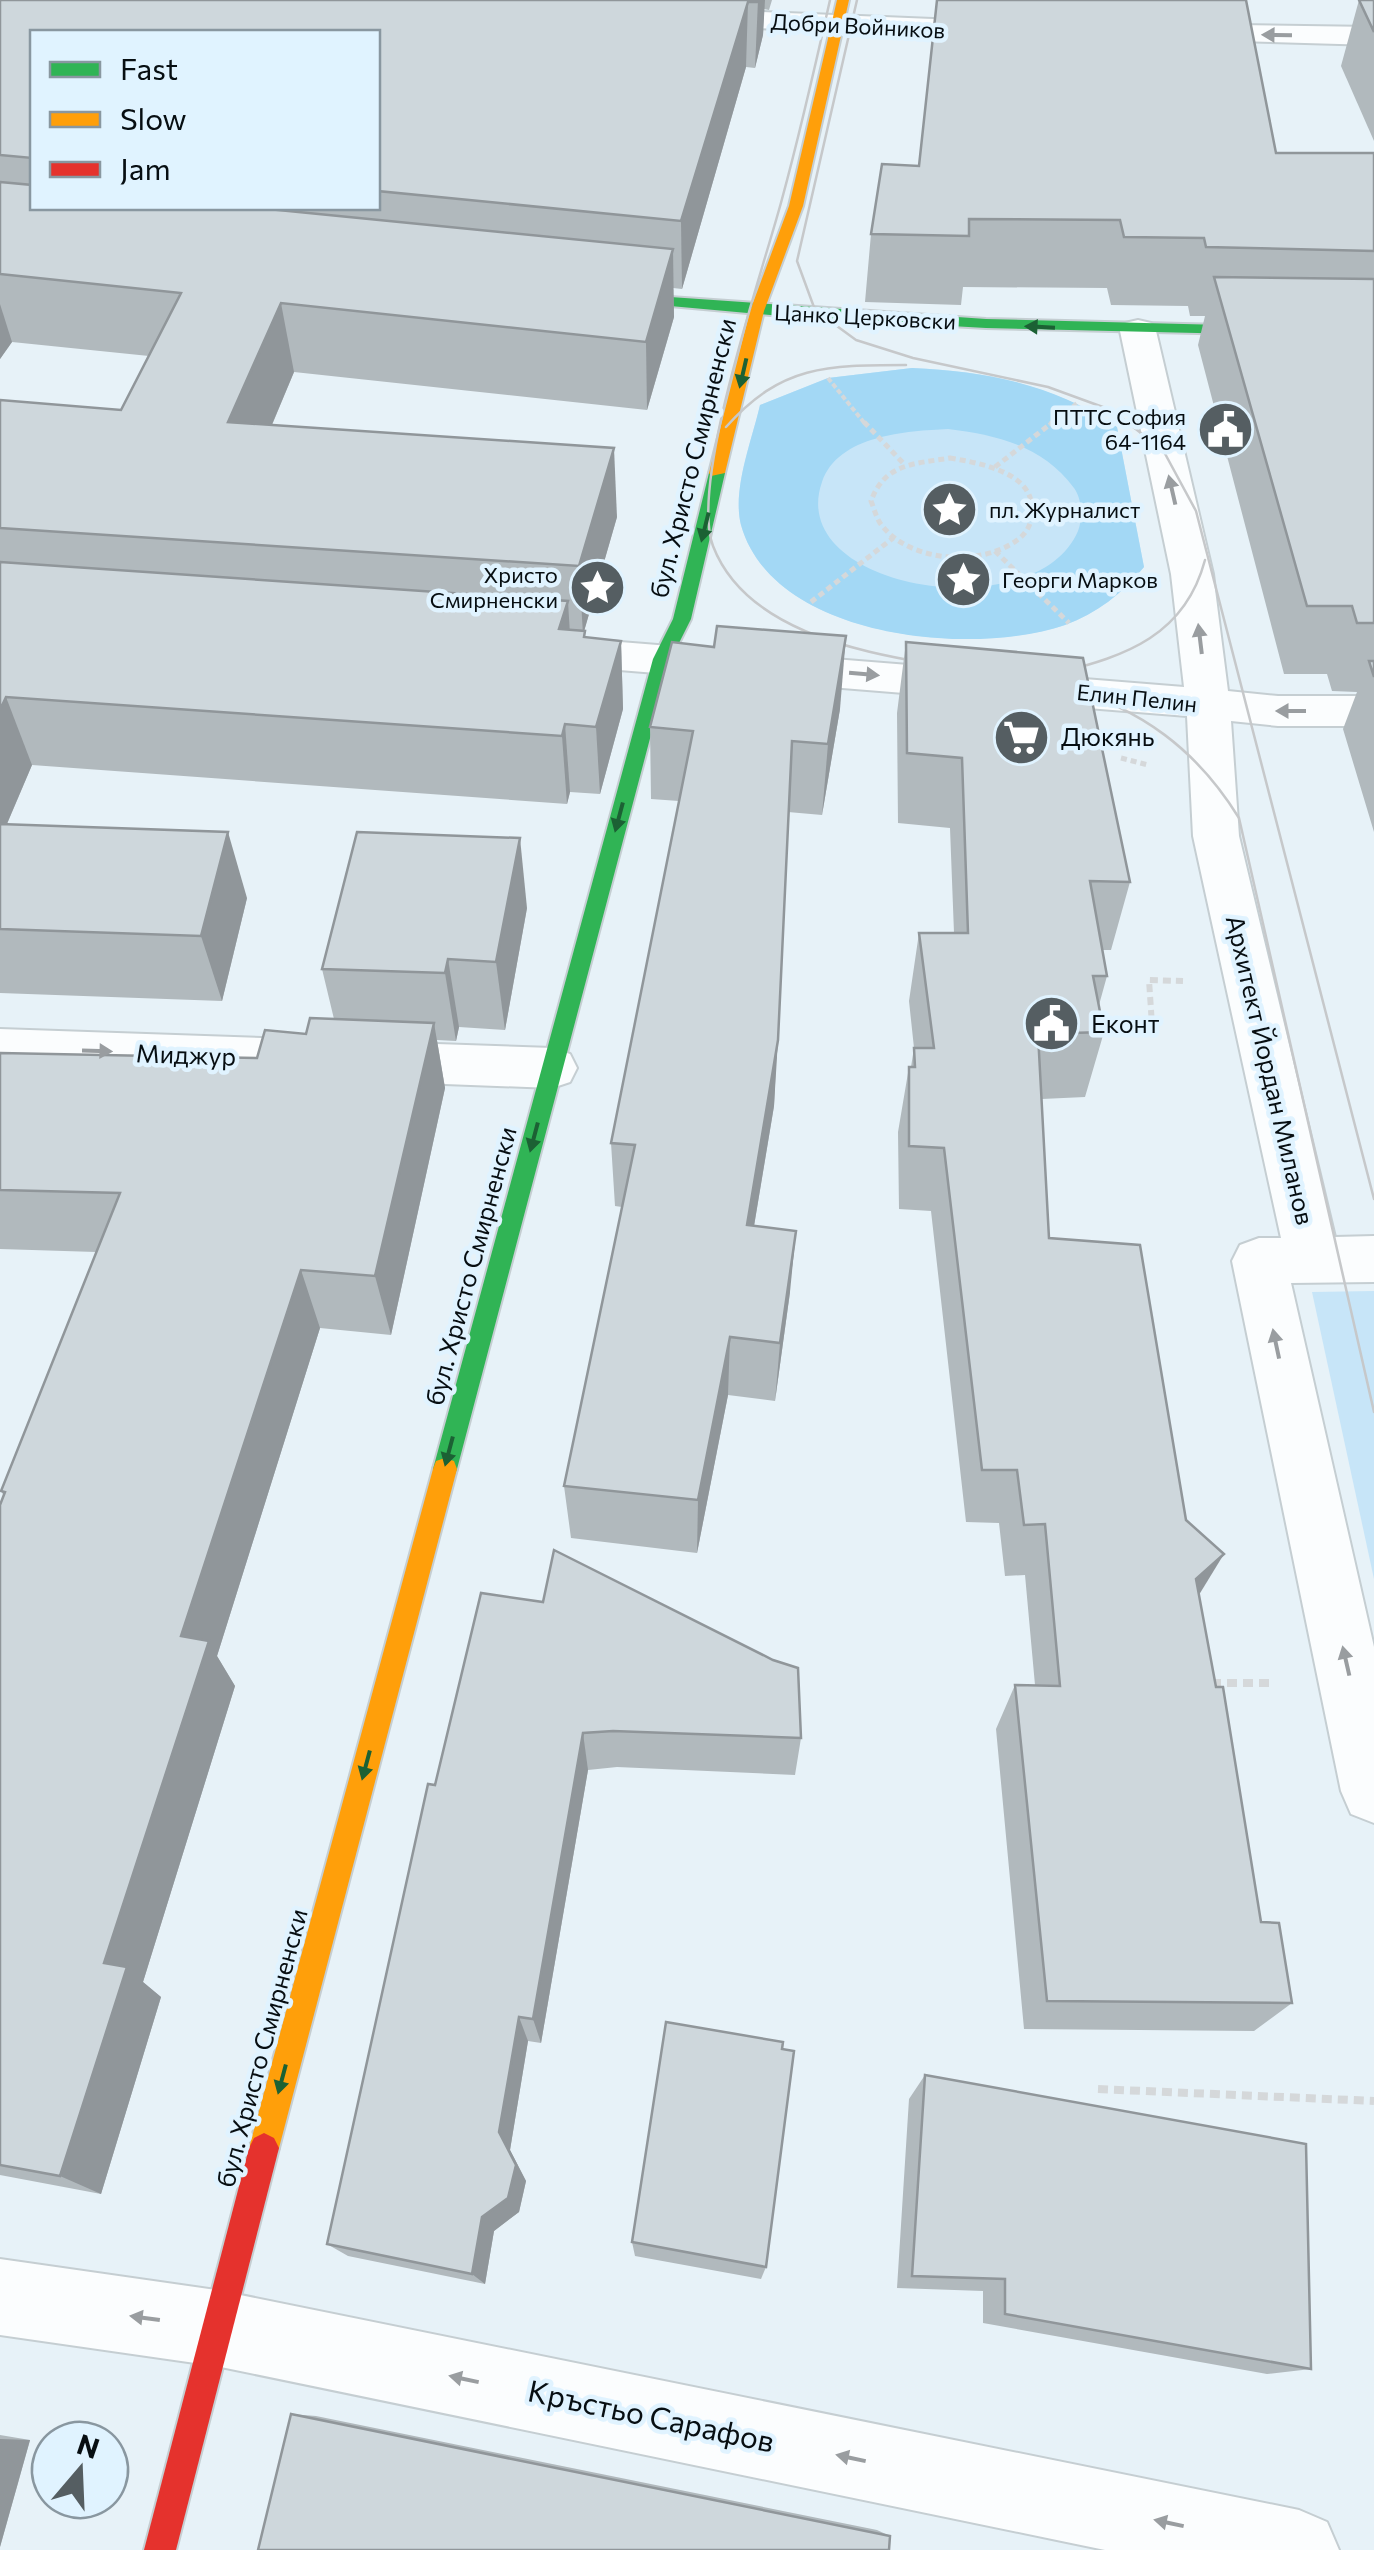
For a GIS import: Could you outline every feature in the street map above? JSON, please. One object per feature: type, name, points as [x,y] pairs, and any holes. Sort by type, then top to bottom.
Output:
[{"type":"street","name":"Добри Войников","points":[[656,17],[841,12],[1035,32]]},
{"type":"street","name":"бул. Христо Смирненски","points":[[160,2550],[662,658],[682,619],[757,311],[796,206],[841,12]]},
{"type":"street","points":[[1151,33],[1374,36]]},
{"type":"street","name":"Цанко Церковски","points":[[565,293],[757,311],[1138,330],[1374,333]]},
{"type":"street","points":[[1138,330],[1192,574],[1208,704]]},
{"type":"street","name":"Елин Пелин","points":[[513,648],[1278,712],[1374,711]]},
{"type":"street","name":"Архитект Йордан Миланов","points":[[1208,704],[1216,836],[1313,1260],[1259,1261],[1374,1791]]},
{"type":"street","name":"Миджур","points":[[0,1048],[552,1068]]},
{"type":"street","points":[[1313,1260],[1374,1259]]},
{"type":"street","name":"Кръстьо Сарафов","points":[[0,2297],[216,2328],[1299,2550]]},
{"type":"path","points":[[828,378],[840,396],[906,464]]},
{"type":"path","points":[[995,467],[1077,403]]},
{"type":"path","points":[[950,458],[995,467],[1015,479],[1029,494],[1034,511],[1029,528],[1016,542],[995,552],[968,557],[941,555],[893,538],[876,523],[870,506],[873,490],[886,475],[906,464],[950,458]]},
{"type":"path","points":[[811,602],[893,538]]},
{"type":"path","points":[[995,552],[1069,623]]},
{"type":"path","points":[[1085,1024],[1152,1025]]},
{"type":"path","points":[[1206,1683],[1226,1683]]},
{"type":"path","points":[[1098,2089],[1374,2101]]},
{"type":"shaded area","points":[[912,368],[1019,383],[1069,400],[1117,427],[1144,567],[1127,586],[1108,602],[1065,625],[1026,634],[930,637],[880,629],[833,615],[792,593],[760,563],[741,525],[739,496],[760,405],[828,378]]},
{"type":"shaded area","points":[[912,368],[993,377],[1069,400],[1117,427],[1144,567],[1108,602],[1077,620],[1026,635],[980,639],[880,630],[833,615],[792,593],[760,563],[741,525],[741,481],[760,405],[828,378]],"holes":[[[948,429],[1001,439],[1033,452],[1062,474],[1077,492],[1080,526],[1053,562],[1015,580],[969,587],[920,584],[875,571],[840,549],[820,519],[822,482],[830,466],[858,445],[894,434]]]},
{"type":"shaded area","points":[[1374,1291],[1374,1579],[1312,1292]]},
{"type":"building","points":[[0,0],[758,0],[748,2],[681,221],[380,191],[380,30],[30,30],[30,158],[0,155]]},
{"type":"building","points":[[937,0],[1246,0],[1276,153],[1374,153],[1374,251],[1206,247],[1204,238],[1124,237],[1120,220],[969,219],[969,236],[871,234],[882,164],[919,166]]},
{"type":"building","points":[[1359,0],[1374,0],[1374,32]]},
{"type":"building","points":[[0,182],[30,185],[30,210],[278,210],[673,249],[646,342],[281,303],[228,422],[614,448],[579,566],[0,528],[0,400],[121,410],[181,293],[0,274]]},
{"type":"building","points":[[1214,277],[1374,279],[1374,623],[1357,623],[1352,606],[1307,606]]},
{"type":"building","points":[[0,562],[568,601],[559,629],[585,631],[584,637],[621,641],[596,727],[565,724],[562,736],[6,697],[0,710]]},
{"type":"building","points":[[717,626],[846,636],[828,744],[792,741],[778,1040],[747,1225],[796,1231],[780,1343],[730,1337],[698,1500],[564,1486],[635,1145],[611,1143],[693,731],[650,727],[672,642],[714,647]]},
{"type":"building","points":[[906,642],[1083,658],[1130,882],[1090,881],[1107,976],[1093,976],[1104,1032],[1038,1034],[1049,1238],[1140,1245],[1186,1520],[1224,1554],[1196,1579],[1216,1687],[1223,1687],[1261,1922],[1279,1923],[1292,2003],[1047,2001],[1015,1685],[1060,1686],[1045,1524],[1024,1525],[1017,1470],[982,1470],[944,1148],[909,1146],[909,1067],[915,1067],[914,1048],[934,1048],[919,933],[968,933],[962,758],[907,753]]},
{"type":"building","points":[[0,824],[228,832],[201,936],[0,929]]},
{"type":"building","points":[[357,832],[520,838],[496,962],[448,959],[445,973],[322,969]]},
{"type":"building","points":[[310,1018],[434,1023],[375,1276],[301,1270],[181,1636],[209,1641],[104,1963],[127,1967],[60,2176],[0,2165],[0,1505],[5,1492],[1,1491],[120,1193],[0,1190],[0,1053],[257,1058],[265,1030],[306,1034]]},
{"type":"building","points":[[554,1550],[773,1660],[798,1668],[801,1738],[583,1733],[533,2019],[519,2017],[499,2132],[516,2165],[508,2198],[482,2217],[472,2274],[327,2244],[428,1784],[435,1785],[481,1593],[543,1602]]},
{"type":"building","points":[[666,2022],[783,2042],[782,2049],[794,2051],[766,2267],[632,2242]]},
{"type":"building","points":[[925,2075],[1306,2144],[1311,2369],[1005,2314],[1005,2279],[912,2276]]},
{"type":"building","points":[[291,2414],[890,2536],[889,2550],[258,2550]]},
{"type":"tram line","points":[[830,0],[789,174],[731,376],[711,475],[708,516],[713,546],[728,574],[750,598],[776,616],[837,643],[931,664]]},
{"type":"tram line","points":[[857,0],[797,261],[815,310],[856,340],[913,358],[1048,387],[1111,410],[1163,450],[1196,511],[1374,1199]]},
{"type":"tram line","points":[[726,427],[766,391],[786,380],[829,368],[906,365]]},
{"type":"tram line","points":[[1057,673],[1107,659],[1150,638],[1183,607],[1205,560]]},
{"type":"tram line","points":[[1064,687],[1118,707],[1165,735],[1205,772],[1239,818],[1374,1412]]},
{"type":"traffic: fast","points":[[598,296],[986,323],[1374,333]]},
{"type":"traffic: fast","points":[[445,1469],[662,659],[682,619],[717,473]]},
{"type":"traffic: slow","points":[[717,473],[757,311],[796,206],[843,0]]},
{"type":"traffic: slow","points":[[264,2148],[445,1469]]},
{"type":"traffic: jam","points":[[160,2550],[264,2148]]},
{"type":"place","name":"ПТТС София 64-1164","points":[[1225,430]]},
{"type":"place","name":"пл. Журналист","points":[[950,510]]},
{"type":"place","name":"Георги Марков","points":[[963,580]]},
{"type":"place","name":"Христо Смирненски","points":[[597,588]]},
{"type":"place","name":"Дюкянь","points":[[1022,737]]},
{"type":"place","name":"Еконт","points":[[1052,1024]]}]
